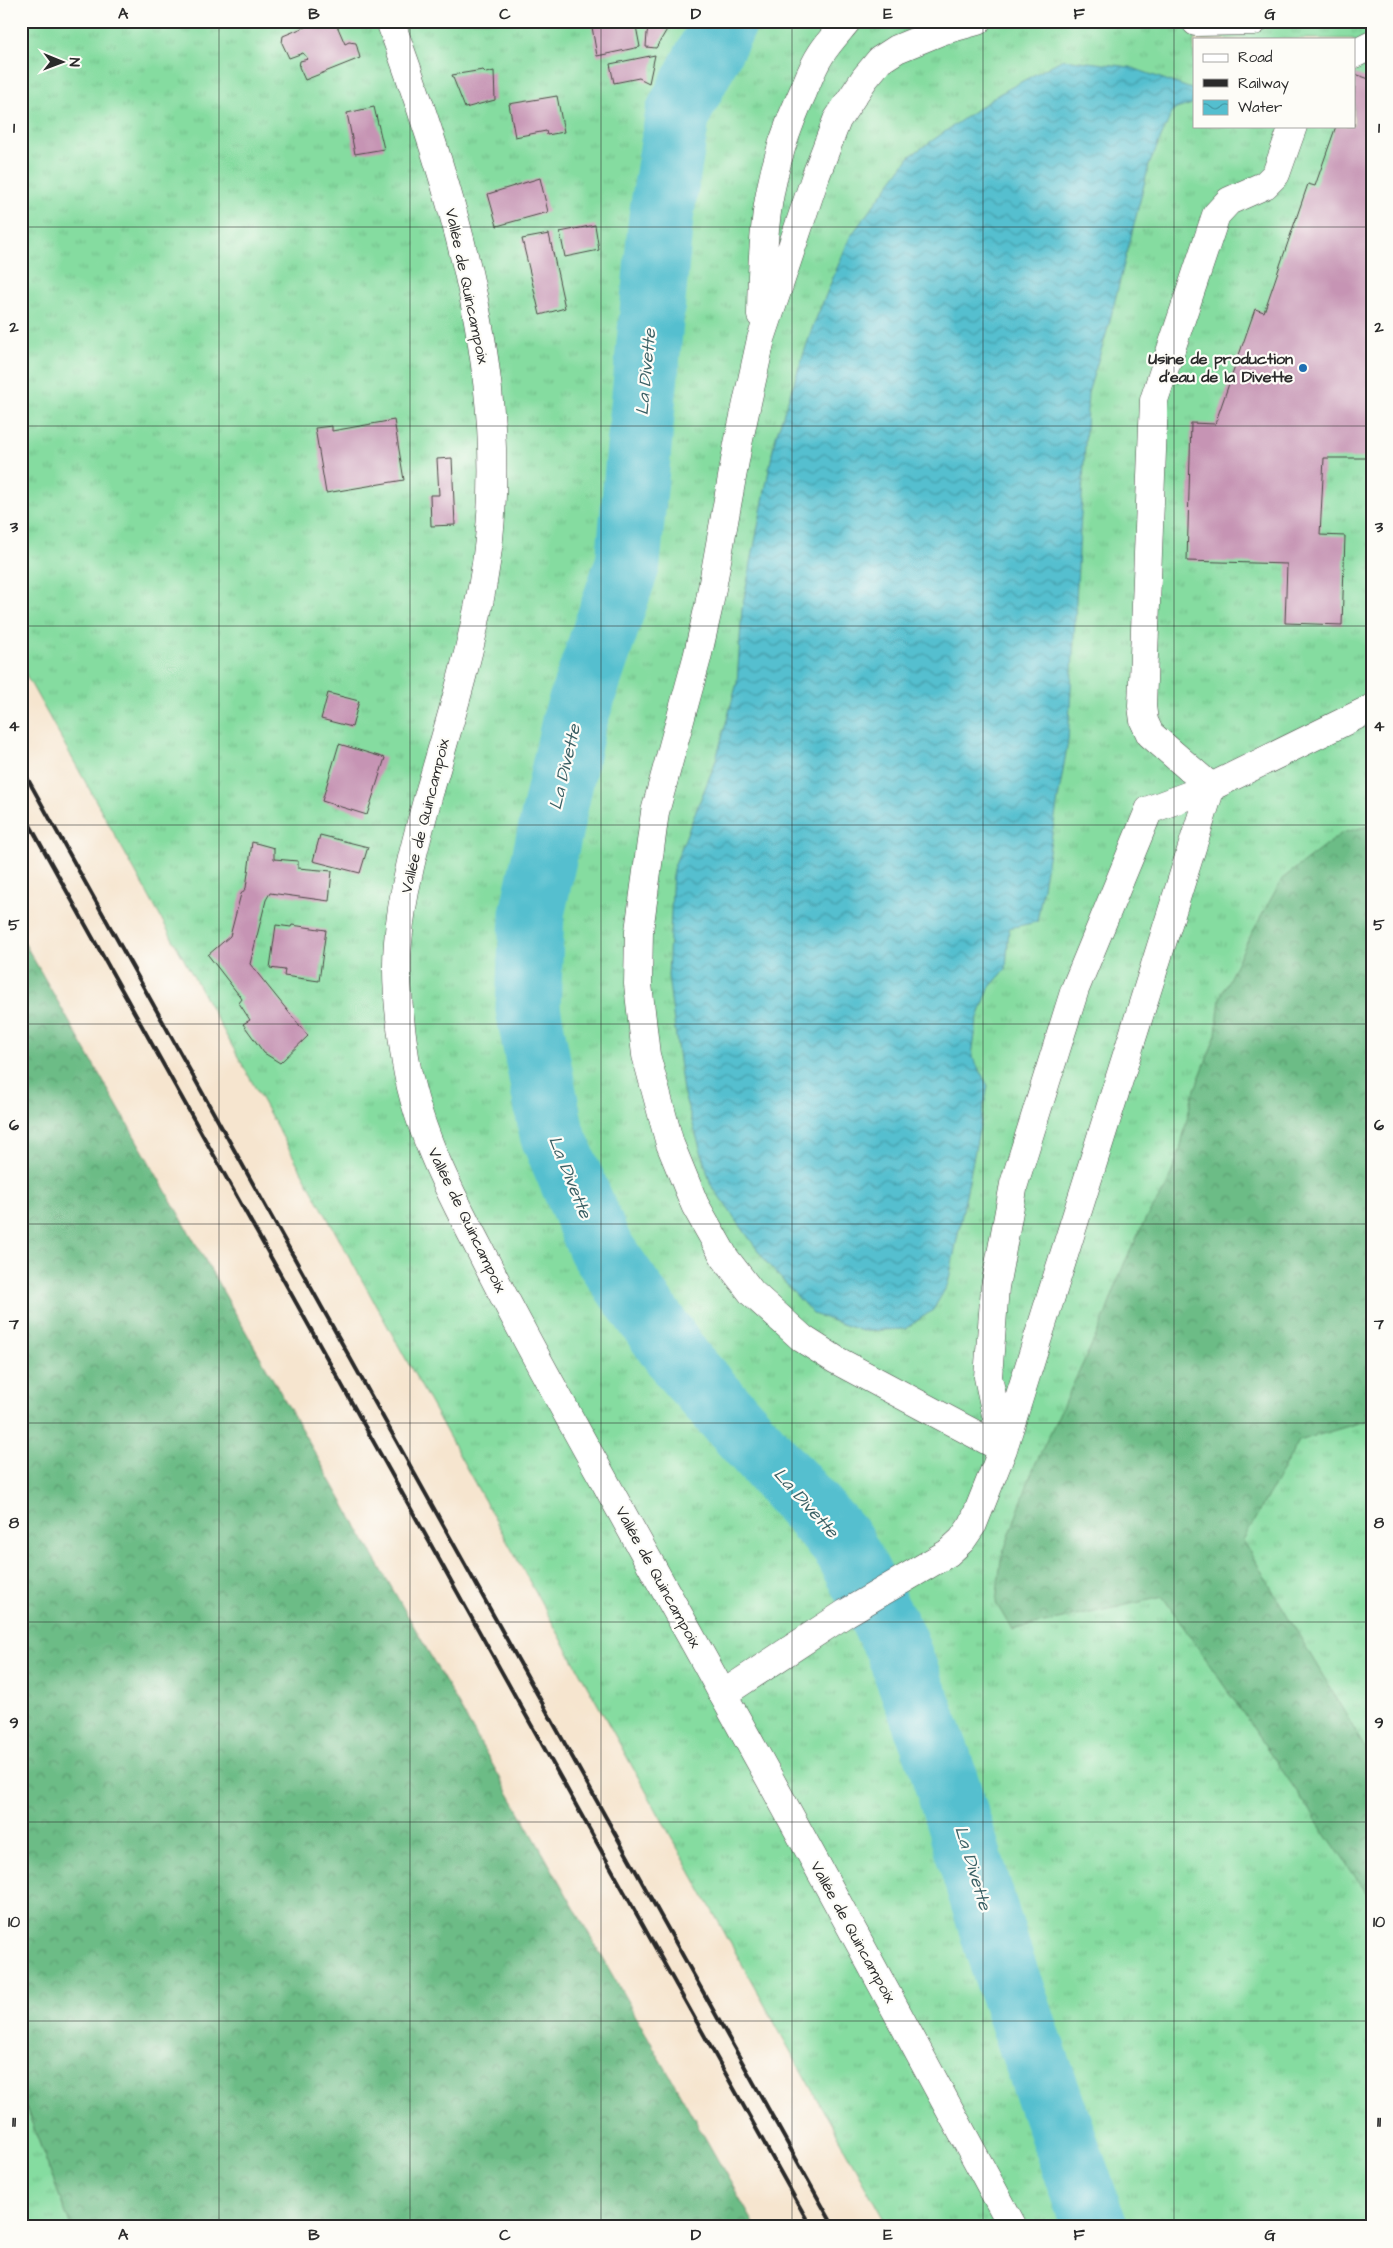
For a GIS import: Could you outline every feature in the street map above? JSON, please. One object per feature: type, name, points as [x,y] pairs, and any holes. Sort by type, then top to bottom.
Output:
[{"type":"main road","name":"Vallée de Quincampoix","points":[[390,21],[441,171],[475,310],[485,364],[492,485],[484,575],[475,622],[416,840],[406,887],[398,944],[397,997],[405,1058],[418,1111],[442,1175],[519,1326],[723,1694],[1014,2227]]},
{"type":"main road","points":[[761,339],[762,255],[767,204],[778,154],[796,106],[820,56],[846,21]]},
{"type":"main road","points":[[977,21],[941,31],[897,49],[880,60],[865,78],[837,120],[816,175],[761,339],[738,444],[698,658],[654,812],[639,931],[638,984],[646,1055],[670,1144],[694,1205],[725,1258],[752,1293],[803,1339],[820,1350],[1003,1449]]},
{"type":"main road","points":[[1196,21],[1254,21]]},
{"type":"main road","points":[[1196,21],[1221,38]]},
{"type":"main road","points":[[1356,53],[1372,45]]},
{"type":"main road","points":[[1211,787],[1150,734],[1143,714],[1154,400],[1216,216],[1229,201],[1265,185],[1276,174],[1291,128]]},
{"type":"main road","points":[[1003,1449],[988,1377],[995,1288],[1014,1184],[1075,989],[1149,810],[1211,787],[1372,708]]},
{"type":"main road","points":[[723,1694],[846,1613],[948,1553],[962,1540],[973,1524],[1003,1449],[1211,787]]},
{"type":"green space","points":[[21,21],[1372,21],[1372,2227],[888,2227],[21,666]]},
{"type":"green space","points":[[1372,825],[1372,1419],[1299,1441],[1243,1540],[1366,1749],[1372,1754],[1372,1901],[1163,1597],[1012,1630],[996,1603],[1001,1559],[1033,1469],[1103,1321],[1124,1264],[1146,1218],[1166,1188],[1180,1150],[1192,1097],[1216,1035],[1220,998],[1246,944],[1282,879],[1342,833]]},
{"type":"green space","points":[[21,937],[756,2227],[71,2227],[21,2094]]},
{"type":"green space","points":[[21,2094],[71,2227],[21,2227]]},
{"type":"water","points":[[1063,59],[1130,67],[1193,90],[1192,104],[1173,110],[1149,165],[1108,328],[1088,393],[1068,741],[1037,922],[1009,928],[1006,969],[989,988],[977,1021],[972,1056],[988,1086],[948,1284],[933,1310],[905,1329],[862,1331],[813,1314],[767,1263],[711,1185],[683,1091],[668,976],[673,869],[715,763],[737,683],[742,609],[775,439],[813,326],[850,237],[910,156],[999,94]]},
{"type":"building","points":[[313,21],[335,21],[345,44],[349,42],[356,43],[360,58],[305,80],[299,67],[300,61],[308,59],[303,53],[289,58],[282,43],[283,36],[312,24]]},
{"type":"building","points":[[591,21],[635,21],[640,47],[597,56]]},
{"type":"building","points":[[650,21],[672,21],[656,48],[646,47]]},
{"type":"building","points":[[655,55],[649,83],[639,78],[614,83],[610,64]]},
{"type":"building","points":[[483,70],[486,73],[494,71],[495,100],[465,108],[452,75]]},
{"type":"building","name":"Usine de production d'eau de la Divette","points":[[1356,74],[1372,80],[1372,447],[1368,458],[1324,458],[1320,535],[1345,536],[1342,625],[1285,623],[1287,564],[1187,561],[1191,423],[1215,424],[1255,309],[1264,312],[1308,184],[1315,186],[1335,128],[1356,128]]},
{"type":"building","points":[[557,96],[564,132],[547,135],[546,131],[515,137],[509,104]]},
{"type":"building","points":[[374,107],[384,149],[355,154],[347,113]]},
{"type":"building","points":[[540,178],[548,212],[497,226],[488,194]]},
{"type":"building","points":[[595,225],[599,250],[565,257],[560,232]]},
{"type":"building","points":[[549,234],[565,308],[540,315],[522,239]]},
{"type":"building","points":[[394,420],[404,480],[326,493],[315,428],[332,426],[332,431]]},
{"type":"building","points":[[452,458],[455,525],[431,526],[430,495],[439,495],[437,459]]},
{"type":"building","points":[[328,693],[359,701],[352,727],[321,719]]},
{"type":"building","points":[[339,744],[385,758],[367,815],[322,801]]},
{"type":"building","points":[[320,835],[368,847],[360,873],[313,861]]},
{"type":"building","points":[[252,842],[274,848],[274,859],[298,861],[298,868],[332,871],[329,901],[270,893],[266,900],[250,964],[308,1036],[280,1063],[264,1053],[243,1024],[250,1020],[239,1003],[242,999],[208,955],[230,936],[241,894],[246,888]]},
{"type":"building","points":[[276,925],[291,927],[292,925],[326,930],[319,981],[284,976],[285,970],[270,968]]},
{"type":"waterway","name":"La Divette","points":[[725,21],[678,113],[661,217],[628,563],[574,722],[532,914],[528,1009],[552,1134],[600,1247],[682,1364],[842,1543],[896,1645],[939,1759],[1001,1960],[1095,2227]]},
{"type":"railway","points":[[21,767],[834,2227]]},
{"type":"railway","points":[[21,809],[811,2227]]},
{"type":"place","name":"Usine de production d'eau de la Divette","points":[[1303,368]]}]
